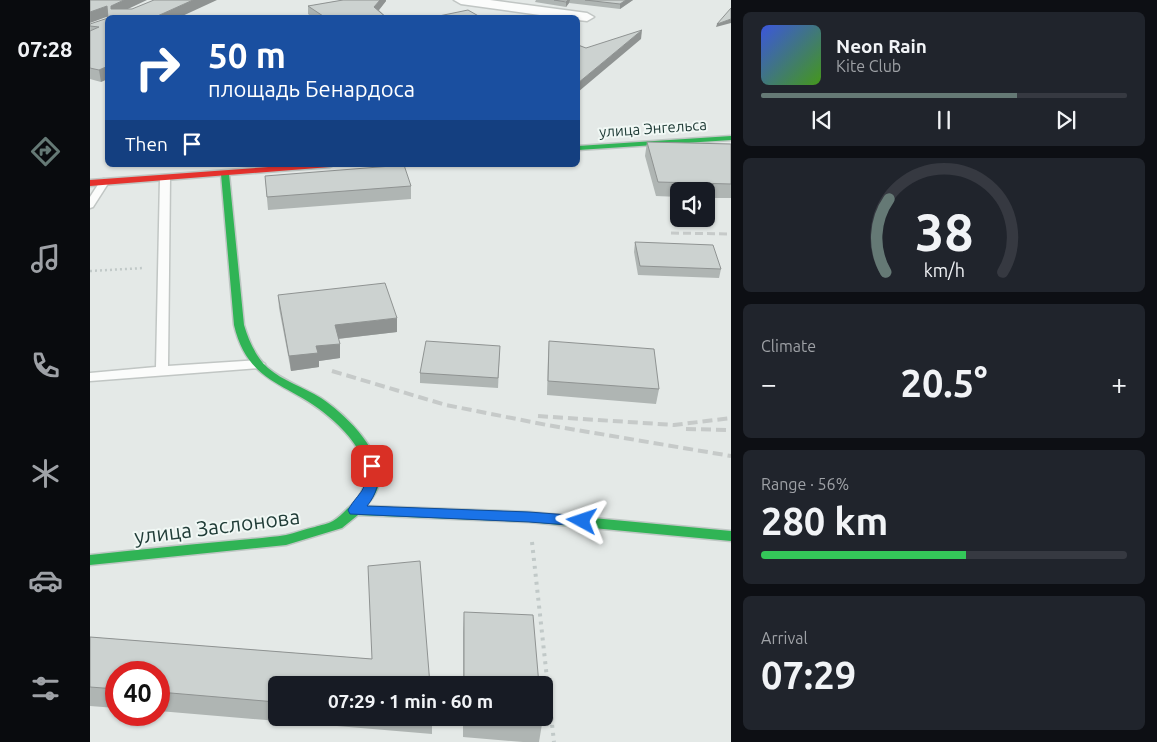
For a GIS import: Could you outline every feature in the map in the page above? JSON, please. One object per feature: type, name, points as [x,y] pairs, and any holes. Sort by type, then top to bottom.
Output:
[{"type":"street","points":[[461,0],[590,13],[580,27]]},
{"type":"street","name":"улица Энгельса","points":[[580,148],[731,138]]},
{"type":"street","points":[[90,183],[307,167]]},
{"type":"street","name":"улица Заслонова","points":[[90,560],[286,540],[314,533],[337,525],[355,510],[367,497],[373,482],[372,466],[366,452],[338,420],[321,404],[271,376],[259,364],[242,340],[225,174]]},
{"type":"street","points":[[355,510],[529,517],[731,536]]},
{"type":"lane","points":[[162,370],[166,178]]},
{"type":"lane","points":[[90,205],[104,182]]},
{"type":"lane","points":[[90,377],[259,364]]},
{"type":"path","points":[[90,271],[164,266]]},
{"type":"path","points":[[529,517],[554,742]]},
{"type":"building","points":[[90,0],[124,0],[111,6],[111,9],[132,9],[154,0],[193,0],[160,15],[108,15],[107,6],[90,12]]},
{"type":"building","points":[[343,0],[380,0],[374,7],[383,15],[322,15],[308,6]]},
{"type":"building","points":[[585,0],[626,0],[620,4]]},
{"type":"building","points":[[731,8],[731,19],[717,24]]},
{"type":"building","points":[[468,10],[477,15],[444,15]]},
{"type":"building","points":[[105,19],[105,67],[99,70],[90,68],[90,31],[99,27],[90,26],[90,24]]},
{"type":"building","points":[[642,30],[580,81],[580,46],[586,48]]},
{"type":"building","points":[[647,142],[731,144],[731,184],[715,184],[715,182],[658,182]]},
{"type":"building","points":[[379,167],[405,167],[411,186],[267,197],[265,176]]},
{"type":"building","points":[[635,242],[713,245],[721,269],[640,266]]},
{"type":"building","points":[[385,283],[397,318],[335,325],[340,344],[316,346],[318,353],[289,356],[278,295]]},
{"type":"building","points":[[426,341],[500,346],[498,378],[420,373]]},
{"type":"building","points":[[549,341],[654,349],[659,389],[548,381]]},
{"type":"building","points":[[420,561],[429,676],[268,676],[268,701],[170,693],[170,661],[105,661],[105,688],[90,687],[90,637],[372,659],[368,566]]},
{"type":"building","points":[[464,612],[533,615],[538,676],[464,676]]},
{"type":"railway","points":[[671,233],[731,234]]},
{"type":"railway","points":[[332,371],[446,405],[547,425],[731,456]]},
{"type":"railway","points":[[538,416],[674,425],[731,418]]},
{"type":"railway","points":[[686,429],[731,430]]},
{"type":"traffic: fast","points":[[580,148],[731,138]]},
{"type":"traffic: fast","points":[[225,174],[239,325],[243,338],[248,350],[265,371],[277,380],[324,406],[354,434],[362,446],[372,469],[373,481],[369,493],[355,510]]},
{"type":"traffic: fast","points":[[90,560],[286,540],[337,525],[355,510],[529,517],[731,536]]},
{"type":"traffic: jam","points":[[90,183],[303,167]]},
{"type":"route","points":[[372,466],[373,482],[367,497],[355,510],[582,521]]}]
